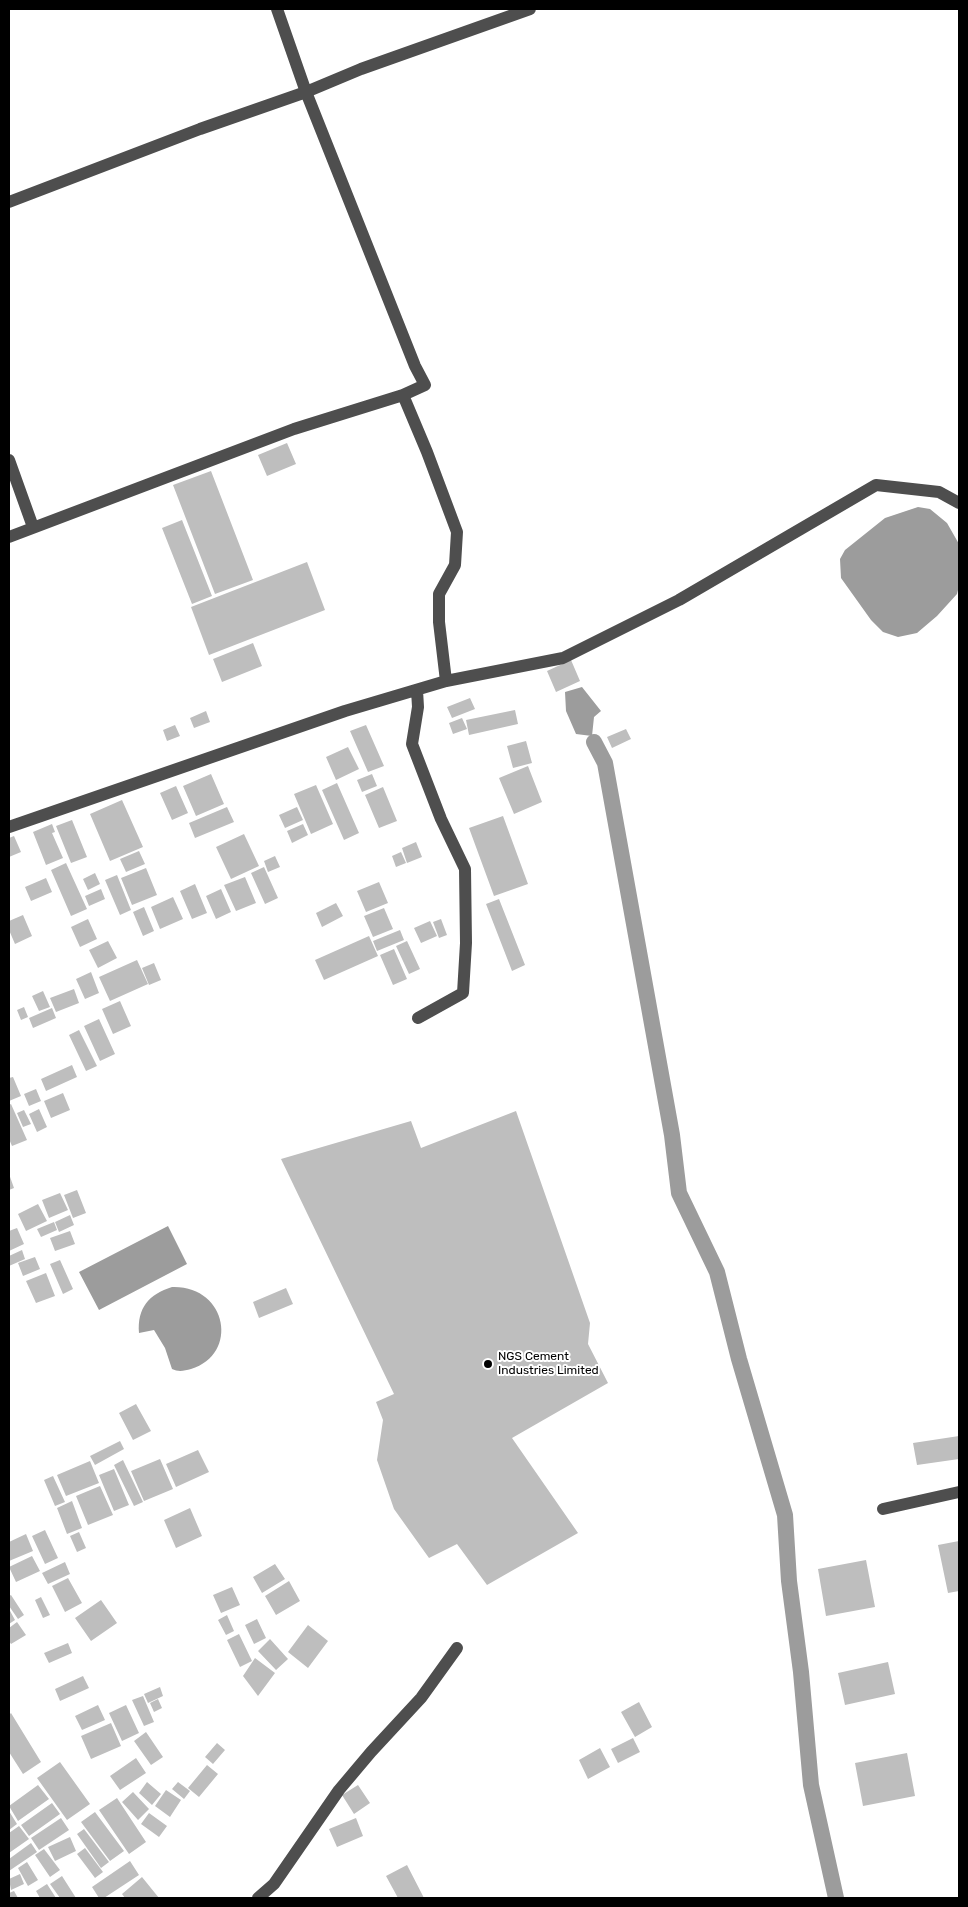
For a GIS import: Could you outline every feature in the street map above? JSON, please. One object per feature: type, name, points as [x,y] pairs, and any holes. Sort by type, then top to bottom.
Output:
[{"type":"street","points":[[9,537],[294,429],[403,395],[425,385],[415,366],[306,92],[277,9]]},
{"type":"street","points":[[9,202],[200,129],[306,92],[361,69],[530,9]]},
{"type":"street","points":[[403,395],[457,532],[455,565],[439,594],[439,622],[446,681]]},
{"type":"street","points":[[9,460],[33,527]]},
{"type":"street","points":[[9,827],[345,711],[446,681],[564,658],[679,600],[876,485],[939,492],[959,503]]},
{"type":"street","points":[[417,690],[418,707],[412,744],[441,818],[465,869],[466,944],[463,994],[418,1018]]},
{"type":"street","points":[[883,1509],[959,1492]]},
{"type":"street","points":[[258,1898],[274,1884],[339,1790],[421,1698],[457,1648]]},
{"type":"shaded area","points":[[918,507],[930,509],[947,523],[959,544],[959,586],[957,594],[937,616],[917,633],[898,637],[883,632],[871,620],[841,578],[840,559],[845,550],[885,518]]},
{"type":"shaded area","points":[[582,687],[601,711],[594,717],[592,736],[576,734],[566,711],[565,692]]},
{"type":"shaded area","points":[[168,1226],[187,1264],[99,1310],[79,1272]]},
{"type":"shaded area","points":[[172,1287],[191,1289],[205,1297],[215,1308],[220,1322],[221,1336],[216,1350],[207,1361],[183,1371],[172,1369],[165,1348],[154,1330],[139,1333],[140,1316],[146,1303],[157,1294]]},
{"type":"building","points":[[287,443],[296,464],[267,476],[258,455]]},
{"type":"building","points":[[211,471],[253,580],[215,594],[173,485]]},
{"type":"building","points":[[182,520],[212,596],[192,604],[162,528]]},
{"type":"building","points":[[307,562],[325,610],[209,655],[191,607]]},
{"type":"building","points":[[253,643],[262,666],[222,682],[213,659]]},
{"type":"building","points":[[571,660],[580,681],[556,692],[547,671]]},
{"type":"building","points":[[470,698],[475,709],[452,718],[447,707]]},
{"type":"building","points":[[515,710],[518,724],[469,735],[466,720]]},
{"type":"building","points":[[206,711],[210,722],[194,728],[190,718]]},
{"type":"building","points":[[462,718],[467,729],[453,734],[449,723]]},
{"type":"building","points":[[175,725],[180,736],[167,741],[163,730]]},
{"type":"building","points":[[366,725],[384,766],[368,772],[350,731]]},
{"type":"building","points":[[626,729],[631,739],[612,748],[607,737]]},
{"type":"building","points":[[526,741],[532,763],[513,768],[507,746]]},
{"type":"building","points":[[348,747],[359,769],[336,780],[326,757]]},
{"type":"building","points":[[528,766],[542,802],[514,814],[499,778]]},
{"type":"building","points":[[211,774],[224,804],[196,816],[183,786]]},
{"type":"building","points":[[372,774],[377,786],[362,792],[357,780]]},
{"type":"building","points":[[337,783],[359,833],[344,840],[322,790]]},
{"type":"building","points":[[316,785],[333,824],[311,834],[294,794]]},
{"type":"building","points":[[176,786],[188,813],[172,820],[160,793]]},
{"type":"building","points":[[383,787],[397,821],[379,828],[365,795]]},
{"type":"building","points":[[122,800],[143,847],[110,861],[90,814]]},
{"type":"building","points":[[227,807],[234,822],[195,838],[189,823]]},
{"type":"building","points":[[297,807],[303,820],[285,828],[279,815]]},
{"type":"building","points":[[503,816],[528,884],[494,896],[469,828]]},
{"type":"building","points":[[72,820],[87,857],[71,863],[56,826]]},
{"type":"building","points":[[52,824],[55,832],[52,833],[63,858],[46,865],[33,832]]},
{"type":"building","points":[[303,824],[308,835],[292,843],[287,831]]},
{"type":"building","points":[[244,834],[259,866],[231,879],[216,847]]},
{"type":"building","points":[[14,836],[21,852],[9,857],[9,838]]},
{"type":"building","points":[[416,842],[422,857],[407,863],[402,848]]},
{"type":"building","points":[[139,851],[145,864],[126,872],[120,859]]},
{"type":"building","points":[[401,852],[406,863],[396,867],[392,856]]},
{"type":"building","points":[[275,856],[280,867],[268,872],[264,861]]},
{"type":"building","points":[[66,863],[87,909],[71,916],[51,870]]},
{"type":"building","points":[[264,867],[278,898],[265,904],[251,873]]},
{"type":"building","points":[[146,868],[157,895],[132,905],[121,878]]},
{"type":"building","points":[[95,873],[100,884],[88,890],[83,879]]},
{"type":"building","points":[[117,875],[131,910],[120,915],[105,880]]},
{"type":"building","points":[[245,877],[256,903],[236,911],[224,885]]},
{"type":"building","points":[[46,878],[52,892],[31,901],[25,887]]},
{"type":"building","points":[[379,882],[388,903],[366,912],[357,891]]},
{"type":"building","points":[[195,884],[207,913],[192,919],[180,891]]},
{"type":"building","points":[[101,889],[105,899],[89,906],[85,896]]},
{"type":"building","points":[[221,889],[231,912],[216,919],[206,896]]},
{"type":"building","points":[[173,897],[183,919],[160,929],[151,907]]},
{"type":"building","points":[[499,899],[525,965],[512,971],[486,904]]},
{"type":"building","points":[[336,903],[343,916],[322,927],[316,913]]},
{"type":"building","points":[[144,907],[154,931],[143,936],[133,912]]},
{"type":"building","points":[[384,908],[393,929],[373,937],[364,916]]},
{"type":"building","points":[[23,915],[32,936],[15,944],[9,930],[9,921]]},
{"type":"building","points":[[88,919],[97,939],[80,947],[71,927]]},
{"type":"building","points":[[441,919],[447,935],[439,938],[433,922]]},
{"type":"building","points":[[430,921],[437,936],[421,943],[414,928]]},
{"type":"building","points":[[400,930],[404,940],[377,951],[373,941]]},
{"type":"building","points":[[369,936],[378,956],[324,980],[315,960]]},
{"type":"building","points":[[108,941],[117,958],[98,968],[89,950]]},
{"type":"building","points":[[407,941],[420,969],[409,974],[396,946]]},
{"type":"building","points":[[394,949],[407,979],[393,985],[380,955]]},
{"type":"building","points":[[137,960],[148,984],[110,1001],[99,977]]},
{"type":"building","points":[[154,963],[161,980],[149,985],[142,968]]},
{"type":"building","points":[[91,972],[99,993],[85,999],[76,979]]},
{"type":"building","points":[[74,989],[79,1003],[56,1012],[50,998]]},
{"type":"building","points":[[43,991],[50,1007],[39,1011],[32,996]]},
{"type":"building","points":[[120,1001],[131,1026],[113,1034],[102,1009]]},
{"type":"building","points":[[24,1007],[28,1017],[21,1020],[17,1010]]},
{"type":"building","points":[[52,1008],[56,1018],[33,1028],[29,1018]]},
{"type":"building","points":[[99,1019],[115,1054],[100,1061],[84,1026]]},
{"type":"building","points":[[79,1030],[97,1066],[86,1071],[69,1035]]},
{"type":"building","points":[[72,1065],[77,1077],[46,1091],[41,1079]]},
{"type":"building","points":[[13,1077],[21,1096],[9,1101],[9,1078]]},
{"type":"building","points":[[36,1089],[41,1101],[29,1106],[24,1094]]},
{"type":"building","points":[[63,1093],[70,1110],[51,1118],[44,1101]]},
{"type":"building","points":[[11,1104],[27,1140],[12,1146],[9,1139],[9,1105]]},
{"type":"building","points":[[39,1109],[47,1127],[37,1132],[29,1114]]},
{"type":"building","points":[[24,1110],[31,1124],[23,1127],[17,1113]]},
{"type":"building","name":"NGS Cement Industries Limited","points":[[516,1111],[590,1323],[588,1344],[608,1383],[512,1438],[578,1533],[487,1585],[457,1544],[429,1558],[394,1509],[377,1460],[383,1420],[376,1402],[394,1394],[281,1159],[411,1121],[421,1148]]},
{"type":"building","points":[[9,1174],[14,1188],[9,1190]]},
{"type":"building","points":[[77,1190],[86,1213],[73,1218],[64,1195]]},
{"type":"building","points":[[60,1193],[68,1210],[49,1218],[42,1200]]},
{"type":"building","points":[[38,1204],[47,1221],[26,1231],[18,1214]]},
{"type":"building","points":[[70,1215],[74,1225],[59,1232],[55,1222]]},
{"type":"building","points":[[54,1222],[57,1230],[41,1237],[37,1229]]},
{"type":"building","points":[[17,1228],[24,1244],[9,1251],[9,1231]]},
{"type":"building","points":[[70,1231],[75,1244],[55,1251],[50,1238]]},
{"type":"building","points":[[22,1250],[25,1259],[9,1266],[9,1256]]},
{"type":"building","points":[[35,1257],[40,1269],[23,1276],[18,1263]]},
{"type":"building","points":[[60,1260],[73,1289],[63,1294],[50,1264]]},
{"type":"building","points":[[46,1273],[55,1296],[36,1303],[26,1281]]},
{"type":"building","points":[[286,1288],[293,1304],[259,1318],[253,1302]]},
{"type":"building","points":[[136,1404],[151,1431],[133,1440],[119,1413]]},
{"type":"building","points":[[959,1436],[959,1459],[917,1465],[913,1443]]},
{"type":"building","points":[[120,1441],[124,1449],[95,1465],[90,1456]]},
{"type":"building","points":[[198,1450],[209,1472],[176,1487],[166,1464]]},
{"type":"building","points":[[160,1459],[173,1489],[144,1501],[131,1471]]},
{"type":"building","points":[[123,1460],[143,1502],[134,1506],[114,1465]]},
{"type":"building","points":[[90,1461],[99,1483],[66,1496],[57,1475]]},
{"type":"building","points":[[114,1469],[129,1505],[114,1511],[99,1475]]},
{"type":"building","points":[[53,1476],[65,1502],[55,1506],[44,1480]]},
{"type":"building","points":[[100,1486],[113,1515],[88,1525],[76,1496]]},
{"type":"building","points":[[72,1501],[82,1528],[67,1534],[57,1508]]},
{"type":"building","points":[[190,1508],[202,1536],[176,1548],[164,1520]]},
{"type":"building","points":[[45,1530],[58,1558],[45,1564],[32,1536]]},
{"type":"building","points":[[79,1532],[86,1548],[77,1552],[70,1536]]},
{"type":"building","points":[[26,1534],[33,1551],[9,1561],[9,1542]]},
{"type":"building","points":[[959,1541],[959,1591],[948,1593],[938,1545]]},
{"type":"building","points":[[32,1556],[40,1571],[16,1582],[9,1567]]},
{"type":"building","points":[[866,1560],[875,1607],[826,1616],[818,1569]]},
{"type":"building","points":[[65,1562],[70,1574],[48,1584],[42,1573]]},
{"type":"building","points":[[275,1564],[285,1579],[262,1593],[253,1577]]},
{"type":"building","points":[[68,1578],[82,1603],[65,1612],[52,1586]]},
{"type":"building","points":[[289,1581],[300,1601],[276,1615],[265,1596]]},
{"type":"building","points":[[232,1587],[240,1605],[221,1613],[213,1595]]},
{"type":"building","points":[[11,1595],[24,1615],[18,1619],[9,1606],[9,1596]]},
{"type":"building","points":[[41,1597],[50,1615],[43,1618],[35,1600]]},
{"type":"building","points":[[101,1600],[117,1623],[91,1641],[75,1618]]},
{"type":"building","points":[[9,1609],[15,1620],[9,1624]]},
{"type":"building","points":[[227,1615],[234,1631],[226,1635],[218,1620]]},
{"type":"building","points":[[257,1619],[266,1638],[254,1644],[245,1625]]},
{"type":"building","points":[[17,1622],[26,1635],[11,1644],[9,1641],[9,1628]]},
{"type":"building","points":[[308,1625],[328,1641],[308,1668],[288,1652]]},
{"type":"building","points":[[239,1634],[252,1661],[240,1667],[227,1640]]},
{"type":"building","points":[[270,1639],[288,1659],[276,1670],[258,1651]]},
{"type":"building","points":[[68,1643],[72,1653],[49,1663],[44,1653]]},
{"type":"building","points":[[255,1658],[275,1673],[258,1696],[243,1676]]},
{"type":"building","points":[[888,1662],[895,1694],[845,1705],[838,1673]]},
{"type":"building","points":[[83,1676],[89,1688],[60,1701],[55,1689]]},
{"type":"building","points":[[160,1687],[163,1696],[148,1703],[144,1694]]},
{"type":"building","points":[[143,1696],[154,1722],[144,1726],[132,1700]]},
{"type":"building","points":[[158,1699],[162,1708],[154,1712],[150,1703]]},
{"type":"building","points":[[639,1702],[652,1727],[635,1737],[621,1712]]},
{"type":"building","points":[[98,1705],[105,1720],[82,1730],[75,1716]]},
{"type":"building","points":[[126,1705],[139,1733],[122,1741],[109,1713]]},
{"type":"building","points":[[11,1713],[41,1762],[23,1774],[9,1752],[9,1715]]},
{"type":"building","points":[[111,1723],[121,1746],[91,1759],[81,1736]]},
{"type":"building","points":[[146,1732],[163,1757],[151,1765],[134,1741]]},
{"type":"building","points":[[633,1738],[640,1752],[618,1763],[611,1749]]},
{"type":"building","points":[[217,1743],[225,1750],[213,1764],[205,1757]]},
{"type":"building","points":[[600,1748],[610,1767],[588,1779],[579,1760]]},
{"type":"building","points":[[907,1753],[915,1796],[863,1806],[855,1763]]},
{"type":"building","points":[[136,1758],[146,1773],[120,1790],[110,1776]]},
{"type":"building","points":[[60,1762],[90,1804],[67,1820],[37,1778]]},
{"type":"building","points":[[207,1765],[218,1774],[199,1797],[188,1788]]},
{"type":"building","points":[[147,1782],[161,1794],[152,1805],[139,1793]]},
{"type":"building","points":[[178,1782],[190,1791],[184,1799],[172,1789]]},
{"type":"building","points":[[38,1785],[49,1799],[18,1821],[9,1806]]},
{"type":"building","points":[[358,1785],[370,1803],[354,1814],[342,1795]]},
{"type":"building","points":[[166,1790],[181,1800],[170,1817],[155,1806]]},
{"type":"building","points":[[133,1792],[149,1809],[138,1820],[122,1802]]},
{"type":"building","points":[[117,1798],[146,1842],[129,1854],[99,1810]]},
{"type":"building","points":[[52,1803],[60,1814],[29,1836],[21,1825]]},
{"type":"building","points":[[9,1811],[17,1824],[9,1830]]},
{"type":"building","points":[[95,1812],[124,1851],[110,1861],[81,1822]]},
{"type":"building","points":[[149,1813],[167,1826],[159,1837],[141,1824]]},
{"type":"building","points":[[61,1818],[69,1830],[39,1850],[31,1838]]},
{"type":"building","points":[[356,1818],[363,1836],[337,1847],[329,1829]]},
{"type":"building","points":[[19,1826],[29,1839],[9,1853],[9,1833]]},
{"type":"building","points":[[84,1829],[109,1862],[101,1868],[77,1834]]},
{"type":"building","points":[[70,1837],[76,1851],[55,1861],[48,1847]]},
{"type":"building","points":[[31,1843],[37,1852],[9,1871],[9,1859]]},
{"type":"building","points":[[85,1848],[103,1872],[95,1878],[77,1854]]},
{"type":"building","points":[[44,1849],[60,1870],[50,1877],[35,1855]]},
{"type":"building","points":[[130,1861],[139,1875],[104,1898],[99,1898],[92,1887]]},
{"type":"building","points":[[27,1862],[38,1880],[28,1886],[18,1868]]},
{"type":"building","points":[[407,1865],[424,1898],[398,1898],[386,1876]]},
{"type":"building","points":[[20,1874],[24,1884],[11,1890],[9,1879]]},
{"type":"building","points":[[62,1876],[76,1898],[60,1898],[50,1884]]},
{"type":"building","points":[[142,1877],[159,1898],[125,1898],[122,1894]]},
{"type":"building","points":[[47,1884],[56,1898],[40,1898],[36,1891]]},
{"type":"building","points":[[14,1891],[18,1898],[9,1898],[9,1893]]},
{"type":"waterway","points":[[594,742],[605,763],[672,1135],[679,1193],[717,1272],[739,1359],[785,1515],[789,1581],[801,1672],[811,1785],[836,1898]]},
{"type":"place","name":"NGS Cement Industries Limited","points":[[488,1364]]}]
